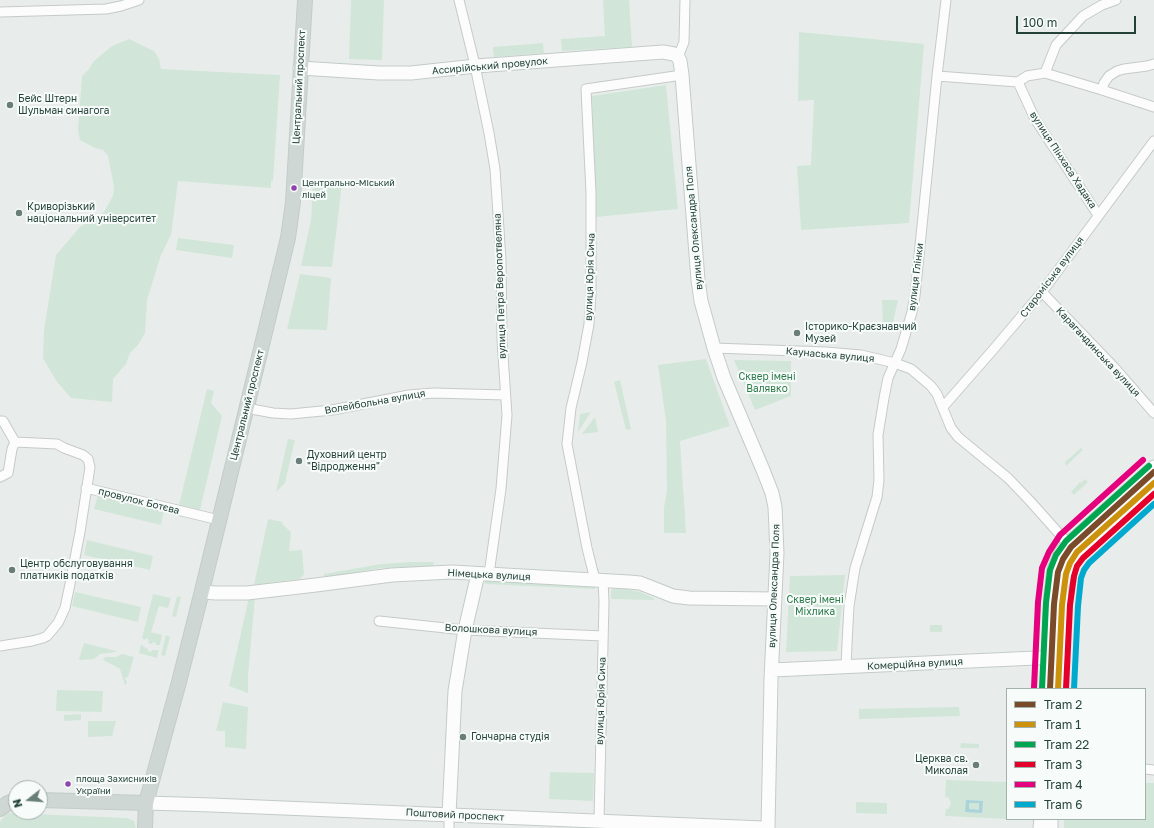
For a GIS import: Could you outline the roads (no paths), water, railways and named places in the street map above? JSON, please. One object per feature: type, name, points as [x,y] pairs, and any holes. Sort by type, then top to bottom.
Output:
[{"type":"main road","name":"Центральний проспект","points":[[146,803],[202,592],[288,238],[293,202],[304,0]]},
{"type":"main road","points":[[48,800],[146,803],[145,828]]},
{"type":"street","points":[[0,12],[106,9],[140,0]]},
{"type":"street","name":"вулиця Петра Веропотвеляна","points":[[449,828],[455,690],[465,630],[483,574],[501,489],[507,416],[502,340],[501,260],[495,169],[476,66],[459,0]]},
{"type":"street","points":[[678,57],[684,42],[685,0]]},
{"type":"street","name":"вулиця Глінки","points":[[846,667],[846,644],[850,599],[855,568],[876,497],[879,480],[878,435],[880,420],[888,378],[901,349],[915,296],[946,0]]},
{"type":"street","points":[[1045,73],[1056,45],[1083,16],[1102,5],[1116,0]]},
{"type":"street","name":"Ассирійський провулок","points":[[300,68],[378,73],[411,73],[476,66],[663,52],[674,54],[678,57]]},
{"type":"street","name":"вулиця Олександра Поля","points":[[678,57],[682,75],[698,280],[704,312],[724,378],[772,493],[775,507],[777,536],[768,828]]},
{"type":"street","points":[[1102,90],[1104,83],[1109,76],[1117,71],[1154,64]]},
{"type":"street","points":[[937,76],[1018,82],[1027,76],[1045,73],[1102,90],[1154,108]]},
{"type":"street","name":"вулиця Юрія Сича","points":[[600,823],[604,601],[599,581],[593,572],[587,548],[567,444],[571,408],[589,324],[591,294],[591,193],[586,89],[682,75]]},
{"type":"street","name":"вулиця Пінхаса Хадака","points":[[1018,82],[1035,119],[1098,215]]},
{"type":"street","name":"Староміська вулиця","points":[[943,407],[992,352],[1042,292],[1154,141]]},
{"type":"street","name":"Карагандинська вулиця","points":[[1042,292],[1114,367],[1154,413]]},
{"type":"street","name":"Каунаська вулиця","points":[[714,348],[854,354],[880,359],[911,369],[931,386],[937,394],[951,428],[958,437],[1008,478],[1072,548]]},
{"type":"street","name":"Волейбольна вулиця","points":[[246,408],[273,413],[291,414],[332,410],[409,395],[434,393],[505,395]]},
{"type":"street","points":[[0,421],[3,421],[15,442],[12,450],[8,474],[0,477]]},
{"type":"street","name":"провулок Ботєва","points":[[15,442],[57,444],[83,455],[88,459],[90,467],[86,488],[219,520]]},
{"type":"street","points":[[1072,548],[1154,467]]},
{"type":"street","points":[[1057,688],[1053,658],[1051,594],[1056,563],[1061,553],[1072,548],[1154,481]]},
{"type":"street","points":[[0,646],[43,638],[48,636],[58,623],[65,608],[70,584],[80,532],[86,488]]},
{"type":"street","name":"Німецька вулиця","points":[[202,592],[246,593],[409,573],[452,572],[640,583],[673,596],[689,598],[775,599]]},
{"type":"street","name":"Волошкова вулиця","points":[[379,621],[465,630],[603,636]]},
{"type":"street","points":[[1047,688],[1053,658]]},
{"type":"street","name":"Комерційна вулиця","points":[[772,670],[1053,658]]},
{"type":"street","name":"Поштовий проспект","points":[[146,803],[449,815],[629,825],[763,828]]},
{"type":"water","points":[[966,800],[983,801],[982,813],[965,812]],"holes":[[[969,803],[979,803],[979,810],[969,809]]]},
{"type":"tram line","name":"4","points":[[1034,688],[1038,602],[1042,568],[1049,552],[1060,535],[1143,460]]},
{"type":"tram line","name":"22","points":[[1042,688],[1046,603],[1050,570],[1056,555],[1066,541],[1149,466]]},
{"type":"tram line","name":"2","points":[[1050,688],[1054,604],[1058,572],[1063,559],[1071,547],[1154,472]]},
{"type":"tram line","name":"1","points":[[1058,688],[1062,605],[1066,574],[1070,563],[1077,552],[1154,483]]},
{"type":"tram line","name":"3","points":[[1066,688],[1070,605],[1077,566],[1083,558],[1154,494]]},
{"type":"tram line","name":"6","points":[[1074,688],[1078,606],[1081,578],[1084,570],[1089,563],[1154,504]]},
{"type":"place","name":"Бейс Штерн Шульман синагога","points":[[10,105]]},
{"type":"place","name":"Центрально-Міський ліцей","points":[[294,188]]},
{"type":"place","name":"Криворізький національний університет","points":[[19,213]]},
{"type":"place","name":"Історико-Краєзнавчий Музей","points":[[797,333]]},
{"type":"place","name":"Духовний центр \"Відродження\"","points":[[299,461]]},
{"type":"place","name":"Центр обслуговування платників податків","points":[[12,570]]},
{"type":"place","name":"Гончарна студія","points":[[463,737]]},
{"type":"place","name":"Церква св. Миколая","points":[[976,765]]},
{"type":"place","name":"площа Захисників України","points":[[68,784]]},
{"type":"park label","name":"Сквер імені Валявкo","points":[[767,382]]},
{"type":"park label","name":"Сквер імені Міхлика","points":[[815,606]]}]
